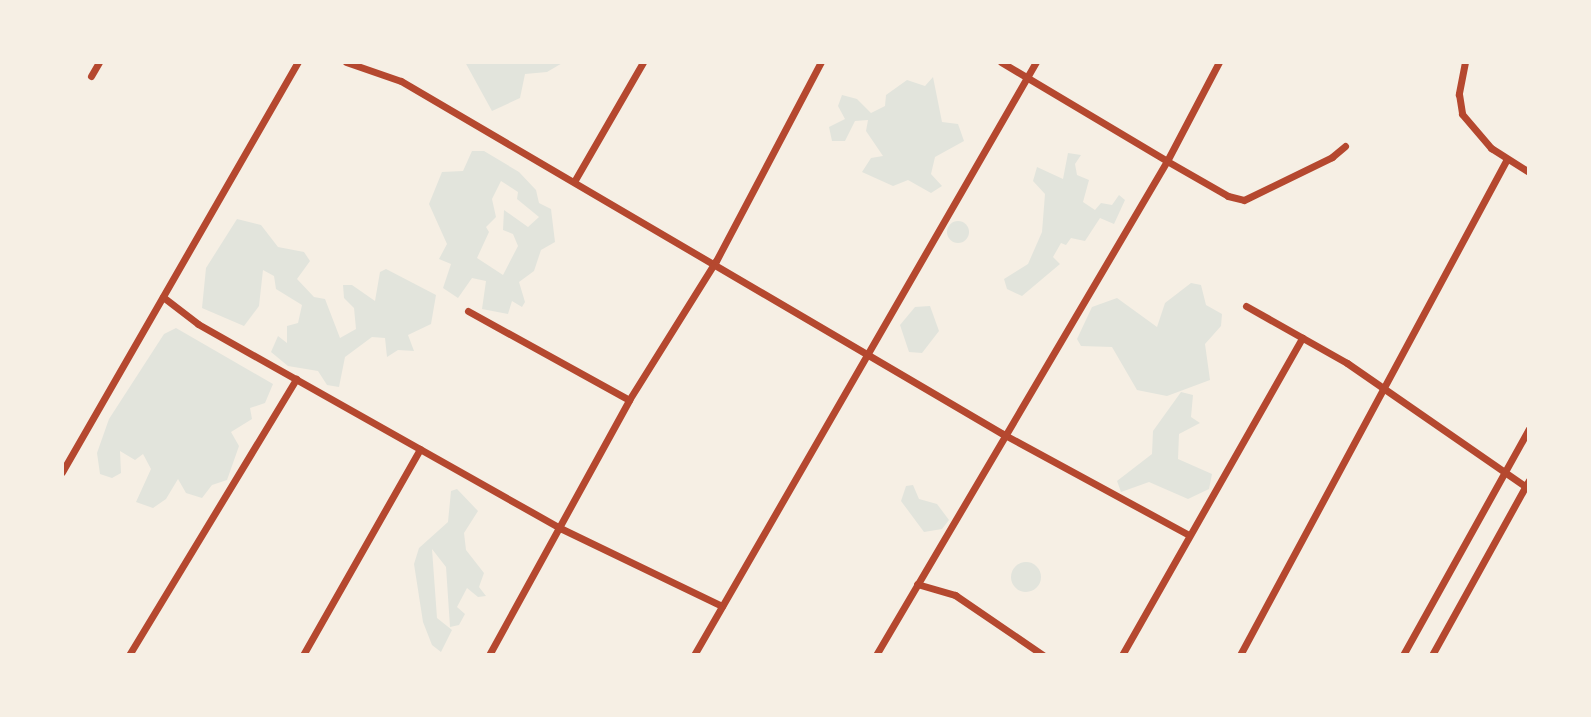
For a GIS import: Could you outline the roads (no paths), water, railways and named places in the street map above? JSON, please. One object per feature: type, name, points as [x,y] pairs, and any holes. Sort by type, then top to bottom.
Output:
[{"type":"street","points":[[91,76],[99,62]]},
{"type":"street","points":[[62,472],[298,62]]},
{"type":"street","points":[[346,62],[401,81],[716,261],[1003,434],[1187,534]]},
{"type":"street","points":[[575,180],[643,62]]},
{"type":"street","points":[[489,655],[629,400],[716,261],[821,62]]},
{"type":"street","points":[[1001,62],[1228,196],[1244,200],[1332,157],[1345,146]]},
{"type":"street","points":[[694,655],[870,356],[1036,62]]},
{"type":"street","points":[[876,655],[1003,434],[1167,161],[1219,62]]},
{"type":"street","points":[[1465,62],[1459,94],[1462,114],[1474,132],[1507,159],[1529,172]]},
{"type":"street","points":[[1240,655],[1507,159]]},
{"type":"street","points":[[163,297],[198,324],[560,528],[722,606]]},
{"type":"street","points":[[1246,306],[1302,338],[1504,474],[1528,485],[1432,655]]},
{"type":"street","points":[[468,311],[629,400]]},
{"type":"street","points":[[1122,655],[1187,534],[1302,338]]},
{"type":"street","points":[[129,655],[296,379]]},
{"type":"street","points":[[1403,655],[1529,429]]},
{"type":"street","points":[[303,655],[420,449]]},
{"type":"street","points":[[917,584],[955,595],[1043,655]]}]
